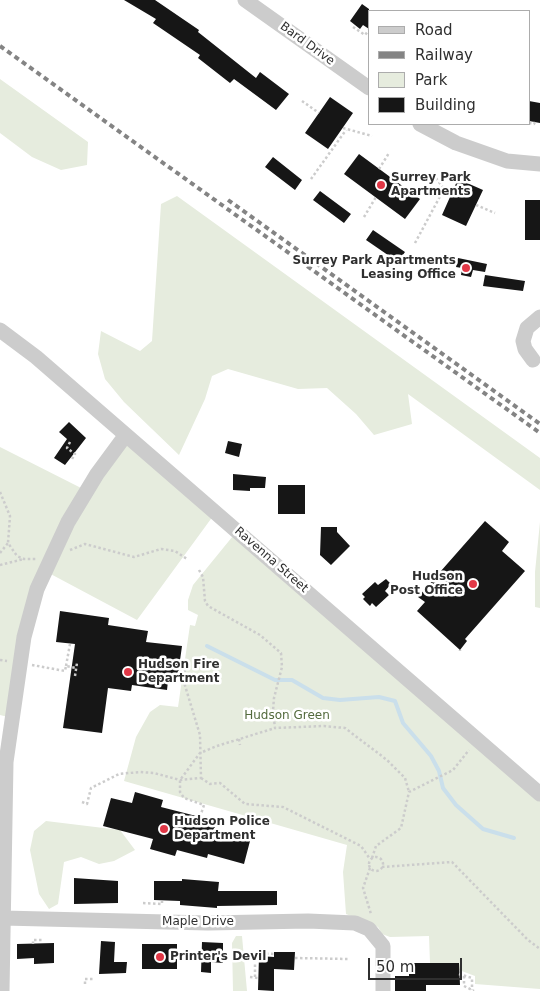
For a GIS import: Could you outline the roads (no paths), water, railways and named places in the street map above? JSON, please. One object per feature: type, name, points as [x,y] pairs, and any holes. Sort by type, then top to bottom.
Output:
[{"type":"street","name":"Bard Drive","points":[[245,0],[368,87]]},
{"type":"street","points":[[422,125],[456,143],[507,161],[540,164]]},
{"type":"street","points":[[534,359],[525,349],[523,341],[527,328],[540,317]]},
{"type":"street","name":"Ravenna Street","points":[[0,330],[36,357],[540,794]]},
{"type":"street","points":[[2,991],[3,773],[26,628],[44,571],[68,522],[97,474],[125,436]]},
{"type":"street","name":"Maple Drive","points":[[3,918],[208,923],[308,920],[355,924],[369,929],[380,941],[383,991]]},
{"type":"waterway","points":[[207,646],[275,680],[292,680],[323,698],[340,700],[379,697],[395,701],[403,723],[431,756],[439,771],[443,788],[456,805],[483,829],[514,838]]},
{"type":"railway","points":[[0,46],[540,433]]},
{"type":"railway","points":[[228,200],[540,424]]},
{"type":"place","name":"Surrey Park Apartments","points":[[381,185]]},
{"type":"place","name":"Surrey Park Apartments Leasing Office","points":[[466,268]]},
{"type":"place","name":"Hudson Post Office","points":[[473,584]]},
{"type":"place","name":"Hudson Fire Department","points":[[128,672]]},
{"type":"place","name":"Hudson Police Department","points":[[164,829]]},
{"type":"place","name":"Printer's Devil","points":[[160,957]]},
{"type":"park label","name":"Hudson Green","points":[[287,716]]}]
